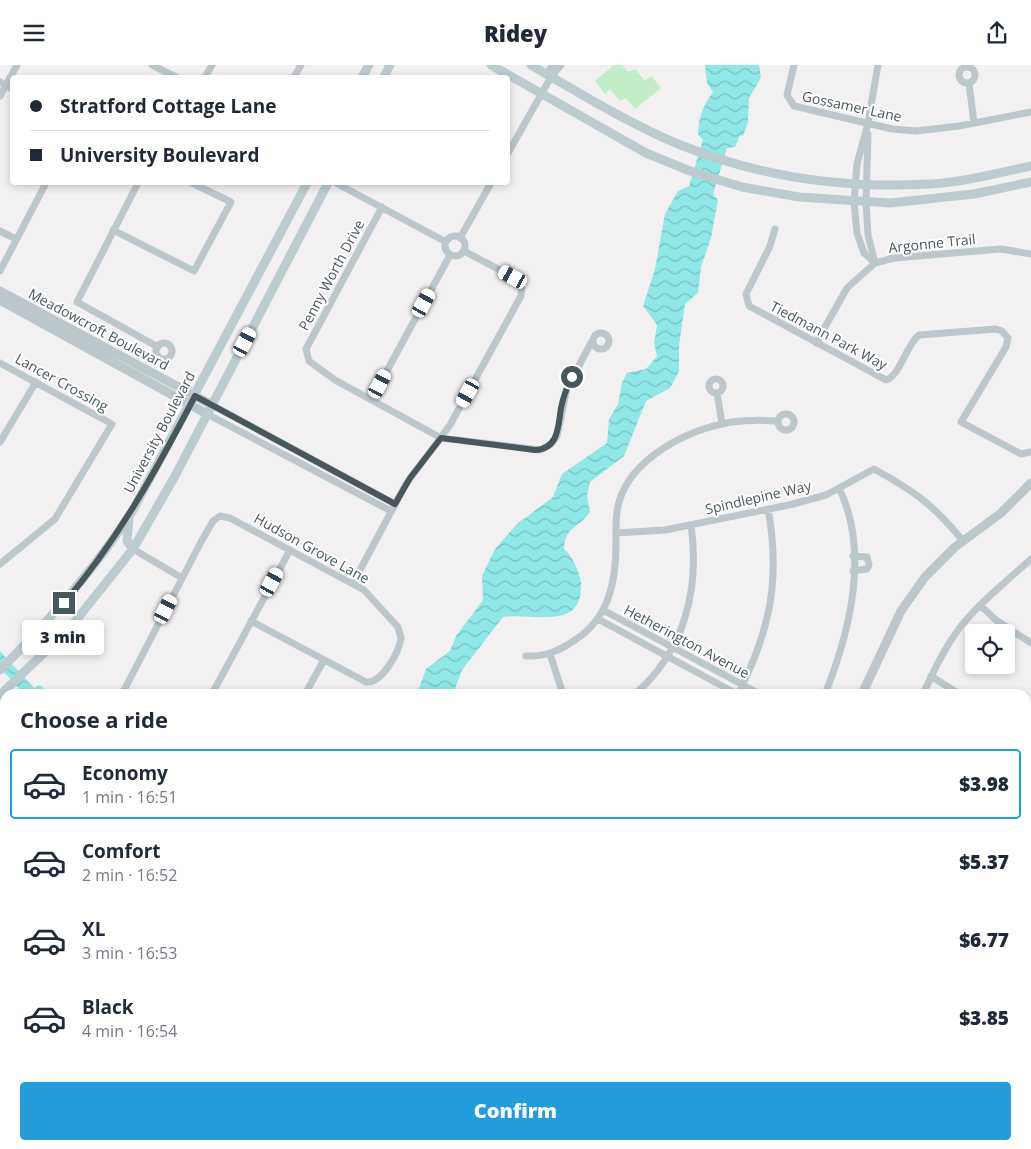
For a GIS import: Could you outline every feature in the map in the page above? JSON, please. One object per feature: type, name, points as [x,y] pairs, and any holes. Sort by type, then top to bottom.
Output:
[{"type":"main road","points":[[491,65],[508,75]]},
{"type":"main road","points":[[531,65],[645,128],[696,151],[726,162],[793,178],[856,184],[932,184],[1031,166]]},
{"type":"main road","points":[[510,76],[617,138],[690,171],[742,187],[799,197],[866,202],[934,200],[1031,182]]},
{"type":"main road","name":"University Boulevard","points":[[0,671],[76,590],[129,517],[306,185]]},
{"type":"main road","points":[[7,689],[29,670],[69,629],[133,549],[210,409],[327,185]]},
{"type":"main road","points":[[129,517],[127,541],[133,549]]},
{"type":"street","points":[[152,65],[172,75]]},
{"type":"street","points":[[551,77],[550,69],[553,65]]},
{"type":"street","points":[[510,149],[551,77],[561,65]]},
{"type":"street","name":"Gossamer Lane","points":[[794,65],[787,95],[789,101],[796,108],[868,123],[916,131],[936,130],[1031,111]]},
{"type":"street","points":[[875,263],[868,235],[866,184],[868,123],[878,65]]},
{"type":"street","points":[[969,83],[974,123]]},
{"type":"street","points":[[0,96],[5,85]]},
{"type":"street","points":[[868,123],[859,151],[854,202],[857,233],[864,253],[875,263]]},
{"type":"street","points":[[0,271],[45,185]]},
{"type":"street","points":[[137,185],[77,302],[87,310],[158,347]]},
{"type":"street","points":[[113,230],[194,271],[230,202],[196,185]]},
{"type":"street","points":[[340,185],[446,242]]},
{"type":"street","points":[[460,238],[490,185]]},
{"type":"street","name":"Penny Worth Drive","points":[[371,400],[335,381],[311,363],[306,356],[307,346],[382,207]]},
{"type":"street","name":"Tiedmann Park Way","points":[[775,229],[770,247],[746,299],[752,308],[886,380],[892,377],[913,339],[919,335],[996,329],[1002,331],[1008,337],[1006,347],[961,421],[1021,454],[1029,453]]},
{"type":"street","points":[[0,231],[16,239]]},
{"type":"street","points":[[452,237],[460,238],[464,244],[464,251],[458,256],[450,255],[445,249],[446,242],[452,237]]},
{"type":"street","name":"Argonne Trail","points":[[816,343],[847,288],[875,263],[894,258],[1001,249],[1031,254]]},
{"type":"street","points":[[353,583],[410,478],[441,438],[520,298],[522,287],[517,279],[464,251]]},
{"type":"street","points":[[450,255],[371,400],[441,438],[535,450],[545,449],[551,444],[558,432],[567,388],[591,343]]},
{"type":"street","name":"Meadowcroft Boulevard","points":[[0,291],[193,400]]},
{"type":"street","name":"Meadowcroft Boulevard","points":[[0,301],[193,400],[393,508]]},
{"type":"street","name":"Lancer Crossing","points":[[0,363],[112,424],[55,519],[0,564]]},
{"type":"street","points":[[0,442],[36,382]]},
{"type":"street","points":[[717,393],[722,424]]},
{"type":"street","points":[[526,656],[541,657],[550,654],[578,638],[598,619],[615,575],[616,515],[619,501],[631,477],[640,467],[684,437],[722,424],[753,420],[778,421]]},
{"type":"street","name":"Spindlepine Way","points":[[616,533],[665,530],[808,500],[839,488],[874,469],[914,491],[929,503],[963,541]]},
{"type":"street","points":[[864,689],[898,618],[912,594],[935,565],[963,541],[1001,513],[1031,483]]},
{"type":"street","points":[[827,689],[847,625],[853,571],[852,525],[839,488]]},
{"type":"street","points":[[740,689],[761,643],[772,596],[774,552],[768,509]]},
{"type":"street","name":"Hudson Grove Lane","points":[[182,578],[213,521],[222,516],[230,518],[353,583],[376,601],[398,627],[401,635],[400,644],[384,673],[374,682],[361,680],[324,660]]},
{"type":"street","points":[[640,689],[648,682],[667,656],[686,619],[693,589],[695,558],[691,525]]},
{"type":"street","points":[[125,689],[182,578],[133,549]]},
{"type":"street","points":[[215,689],[290,549]]},
{"type":"street","points":[[853,556],[867,557],[870,565],[867,569],[853,571]]},
{"type":"street","points":[[926,689],[948,644],[980,605],[1031,559]]},
{"type":"street","points":[[980,605],[1003,626],[1031,643]]},
{"type":"street","name":"Hetherington Avenue","points":[[603,610],[750,689]]},
{"type":"street","name":"Hetherington Avenue","points":[[598,619],[728,689]]},
{"type":"street","points":[[251,621],[324,660],[308,689]]},
{"type":"street","points":[[550,654],[562,689]]},
{"type":"street","points":[[932,677],[951,689]]},
{"type":"green space","points":[[614,65],[622,65],[628,72],[635,69],[645,81],[651,76],[661,88],[635,109],[626,98],[620,101],[610,89],[605,94],[595,81]]},
{"type":"water","points":[[705,65],[759,65],[761,78],[749,98],[748,122],[743,136],[740,135],[735,147],[727,148],[713,194],[718,200],[711,238],[701,267],[698,293],[685,304],[679,345],[679,371],[670,388],[646,401],[624,456],[590,482],[587,496],[590,512],[567,536],[564,549],[573,560],[579,574],[581,583],[579,599],[574,609],[554,617],[503,617],[462,670],[455,689],[419,689],[426,669],[450,651],[456,636],[483,600],[482,576],[495,549],[517,524],[553,497],[562,474],[607,443],[609,419],[618,404],[622,383],[627,373],[646,369],[657,356],[654,343],[657,325],[643,306],[655,269],[665,214],[678,191],[689,186],[703,140],[698,134],[700,118],[706,102],[713,92],[707,83]]},
{"type":"water","points":[[0,651],[34,688],[40,685],[44,689],[19,689],[0,668]]},
{"type":"route","points":[[64,603],[113,541],[133,510],[195,396],[395,504],[410,478],[441,438],[535,450],[545,449],[554,442],[557,436],[562,407],[572,377]]}]
